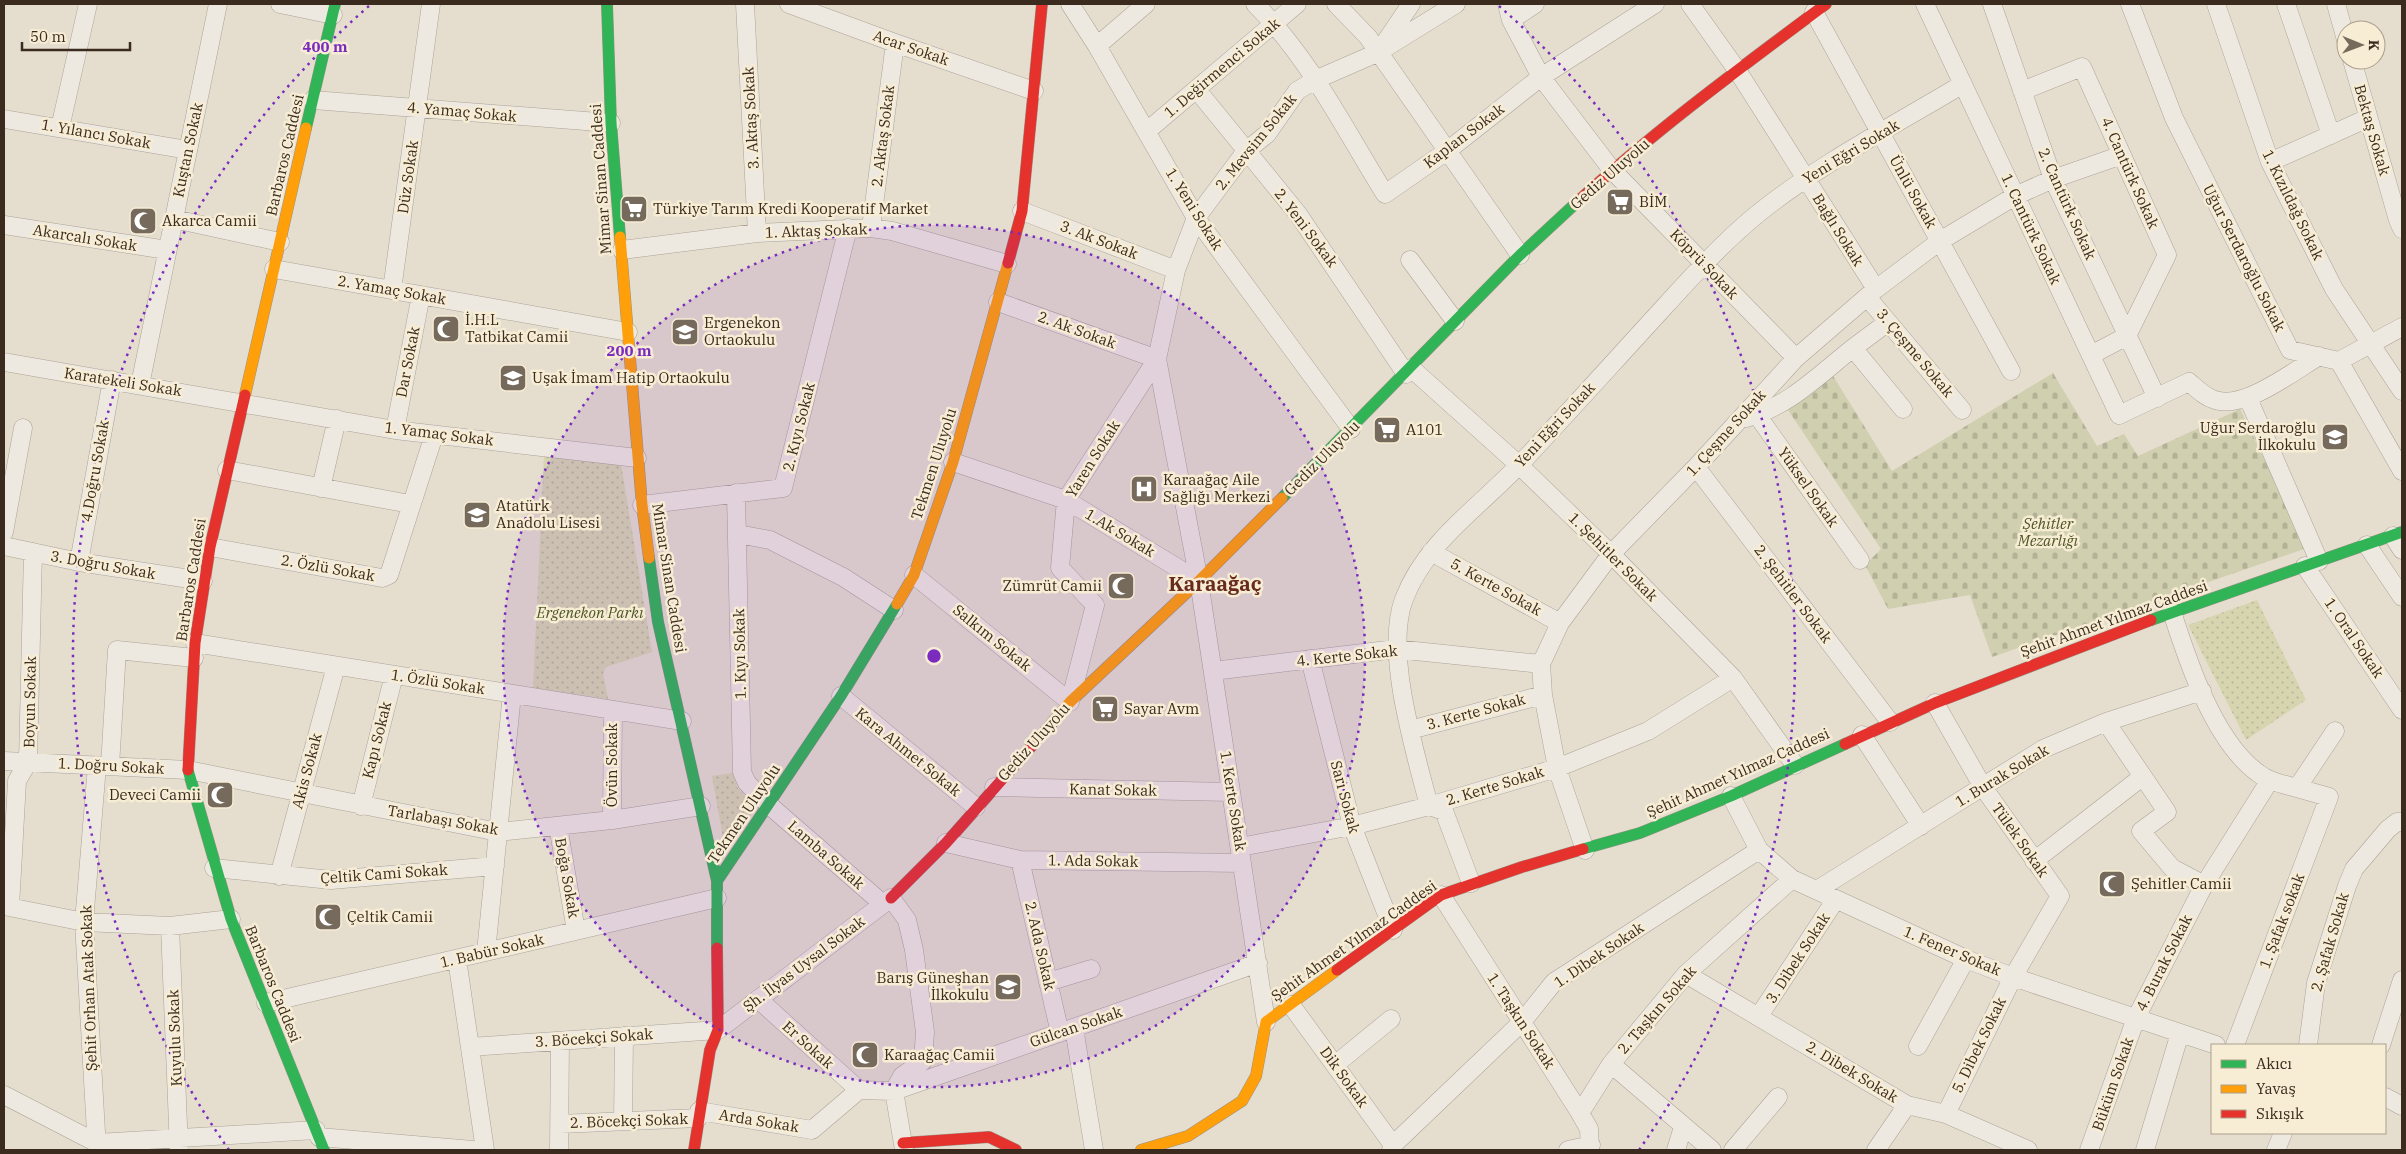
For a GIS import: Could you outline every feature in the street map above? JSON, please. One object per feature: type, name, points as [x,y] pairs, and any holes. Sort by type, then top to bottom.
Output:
[{"type":"street","points":[[60,128],[88,4]]},
{"type":"street","name":"Kuştan Sokak","points":[[140,385],[218,4]]},
{"type":"street","points":[[280,4],[334,9]]},
{"type":"street","name":"Düz Sokak","points":[[392,290],[431,4]]},
{"type":"street","name":"Mimar Sinan Caddesi","points":[[607,4],[611,123],[642,505],[658,622],[682,721],[717,890],[718,1030],[710,1050],[698,1115],[694,1150]]},
{"type":"street","name":"3. Aktaş Sokak","points":[[745,4],[757,233]]},
{"type":"street","name":"Acar Sokak","points":[[789,4],[1034,91]]},
{"type":"street","name":"Tekmen Uluyolu","points":[[717,890],[769,805],[841,696],[914,575],[953,462],[1022,211],[1042,4]]},
{"type":"street","name":"1. Yeni Sokak","points":[[1070,4],[1148,131],[1196,218],[1351,428]]},
{"type":"street","points":[[1097,46],[1146,4]]},
{"type":"street","points":[[1255,4],[1275,23],[1315,80]]},
{"type":"street","name":"1. Değirmenci Sokak","points":[[1148,131],[1296,4]]},
{"type":"street","points":[[1336,4],[1368,37],[1377,53],[1448,151],[1520,256]]},
{"type":"street","points":[[1377,53],[1411,4]]},
{"type":"street","name":"2. Mevsim Sokak","points":[[1157,359],[1176,270],[1196,218],[1246,151],[1266,134],[1297,91],[1315,80],[1377,53],[1456,4]]},
{"type":"street","points":[[1509,12],[1535,4]]},
{"type":"street","name":"Kaplan Sokak","points":[[1315,80],[1385,194],[1448,151],[1541,77],[1656,4]]},
{"type":"street","name":"Bağlı Sokak","points":[[1690,4],[1736,70],[1805,178],[1871,293]]},
{"type":"street","name":"1. Cantürk Sokak","points":[[1925,4],[2119,416],[2157,398]]},
{"type":"street","name":"Uğur Serdaroğlu Sokak","points":[[2130,4],[2174,118],[2290,350],[2338,361]]},
{"type":"street","name":"1. Kızıldağ Sokak","points":[[2216,4],[2270,162],[2334,289],[2402,391]]},
{"type":"street","points":[[2286,4],[2331,134]]},
{"type":"street","points":[[2336,4],[2340,20]]},
{"type":"street","name":"2. Cantürk Sokak","points":[[1996,5],[2022,91],[2053,179],[2157,398]]},
{"type":"street","name":"Gediz Uluyolu","points":[[887,901],[946,843],[1070,702],[1199,581],[1520,256],[1612,170],[1736,70],[1820,8]]},
{"type":"street","name":"Ünlü Sokak","points":[[1820,8],[1881,133],[2011,371]]},
{"type":"street","name":"Barbaros Caddesi","points":[[320,1139],[231,920],[214,868],[188,770],[195,651],[203,581],[242,402],[334,9]]},
{"type":"street","name":"Köprü Sokak","points":[[1509,12],[1541,77],[1612,170],[1796,358]]},
{"type":"street","name":"2. Aktaş Sokak","points":[[871,228],[895,43]]},
{"type":"street","name":"4. Cantürk Sokak","points":[[2022,91],[2082,67],[2167,255],[2127,336]]},
{"type":"street","name":"Bektaş Sokak","points":[[2355,70],[2402,229]]},
{"type":"street","name":"Yeni Eğri Sokak","points":[[1429,806],[1410,730],[1396,649],[1398,625],[1404,599],[1431,552],[1467,514],[1519,465],[1704,264],[1754,216],[1805,178],[1963,84]]},
{"type":"street","name":"2. Yeni Sokak","points":[[1196,90],[1298,214],[1408,371]]},
{"type":"street","name":"4. Yamaç Sokak","points":[[313,100],[611,123]]},
{"type":"street","points":[[2270,162],[2368,118]]},
{"type":"street","name":"1. Yılancı Sokak","points":[[4,119],[188,150]]},
{"type":"street","name":"1. Çeşme Sokak","points":[[1585,850],[1557,768],[1543,695],[1541,664],[1560,623],[1611,554],[1696,467],[1796,358],[1871,293],[1940,241],[2015,196],[2053,179],[2122,155]]},
{"type":"street","name":"3. Ak Sokak","points":[[1022,211],[1176,270]]},
{"type":"street","points":[[174,219],[280,242]]},
{"type":"street","name":"Akarcalı Sokak","points":[[4,225],[167,250]]},
{"type":"street","name":"2. Kıyı Sokak","points":[[642,505],[783,488],[848,228]]},
{"type":"street","name":"1. Aktaş Sokak","points":[[622,250],[757,233],[871,228],[892,231],[1007,264]]},
{"type":"street","points":[[1410,260],[1455,320]]},
{"type":"street","name":"2. Yamaç Sokak","points":[[274,269],[628,332]]},
{"type":"street","name":"3. Çeşme Sokak","points":[[1871,293],[1888,322],[1962,410]]},
{"type":"street","name":"Dar Sokak","points":[[395,430],[421,295]]},
{"type":"street","name":"2. Ak Sokak","points":[[998,302],[1157,359]]},
{"type":"street","points":[[1738,420],[1757,415],[1788,399],[1888,322]]},
{"type":"street","points":[[2402,327],[2338,361],[2402,471]]},
{"type":"street","points":[[2091,355],[2127,336]]},
{"type":"street","points":[[1853,348],[1903,408]]},
{"type":"street","points":[[2157,398],[2189,382],[2214,400],[2228,403],[2248,398],[2320,356]]},
{"type":"street","name":"Yaren Sokak","points":[[1070,702],[1095,605],[1060,568],[1066,500],[1157,359]]},
{"type":"street","name":"1. Kerte Sokak","points":[[1157,359],[1199,581],[1266,1022]]},
{"type":"street","name":"Karatekeli Sokak","points":[[4,362],[242,402]]},
{"type":"street","name":"1. Şehitler Sokak","points":[[1408,371],[1519,465],[1611,554],[1733,678],[1795,765]]},
{"type":"street","name":"4.Doğru Sokak","points":[[79,562],[112,380]]},
{"type":"street","name":"1. Oral Sokak","points":[[2248,398],[2312,564],[2402,710]]},
{"type":"street","name":"1. Yamaç Sokak","points":[[242,402],[395,430],[637,458]]},
{"type":"street","name":"Yüksel Sokak","points":[[1757,415],[1860,560]]},
{"type":"street","points":[[321,488],[337,419]]},
{"type":"street","points":[[4,532],[23,428]]},
{"type":"street","name":"2. Özlü Sokak","points":[[210,547],[382,578],[389,575],[410,504],[434,435]]},
{"type":"street","name":"1.Ak Sokak","points":[[953,462],[1066,500],[1199,581]]},
{"type":"street","name":"2. Şehitler Sokak","points":[[1696,467],[1890,722]]},
{"type":"street","points":[[227,470],[410,504]]},
{"type":"street","name":"1. Kıyı Sokak","points":[[736,493],[742,772],[747,782],[769,805]]},
{"type":"street","points":[[738,534],[770,540],[844,576],[894,610]]},
{"type":"street","name":"Şehit Ahmet Yılmaz Caddesi","points":[[1141,1150],[1188,1136],[1242,1101],[1256,1076],[1266,1022],[1292,1005],[1441,895],[1471,883],[1522,867],[1640,833],[1732,796],[1795,765],[1935,703],[2172,612],[2367,545],[2399,539]]},
{"type":"street","points":[[2367,545],[2402,597]]},
{"type":"street","name":"3. Doğru Sokak","points":[[4,546],[79,562],[203,581]]},
{"type":"street","name":"Boyun Sokak","points":[[7,907],[17,781],[28,762],[33,552]]},
{"type":"street","name":"5. Kerte Sokak","points":[[1431,552],[1560,623]]},
{"type":"street","name":"Salkım Sokak","points":[[914,575],[1070,702]]},
{"type":"street","points":[[2172,612],[2188,662],[2217,725],[2240,755],[2257,773],[2270,780],[2297,788],[2335,731]]},
{"type":"street","name":"4. Kerte Sokak","points":[[1213,670],[1396,649],[1541,664]]},
{"type":"street","name":"Şehit Orhan Atak Sokak","points":[[97,1147],[84,922],[117,650],[195,651]]},
{"type":"street","name":"1. Özlü Sokak","points":[[195,651],[336,666],[682,721]]},
{"type":"street","name":"Sarı Sokak","points":[[1310,659],[1352,826],[1394,930]]},
{"type":"street","name":"Akis Sokak","points":[[279,876],[336,666]]},
{"type":"street","name":"Kapı Sokak","points":[[361,806],[394,675]]},
{"type":"street","name":"2. Kerte Sokak","points":[[1241,855],[1429,806],[1557,768],[1648,731],[1733,678]]},
{"type":"street","name":"1. Burak Sokak","points":[[1817,890],[2043,749],[2106,722],[2202,691]]},
{"type":"street","points":[[486,952],[512,694]]},
{"type":"street","name":"3. Kerte Sokak","points":[[1410,730],[1543,695]]},
{"type":"street","name":"Kara Ahmet Sokak","points":[[841,696],[976,807]]},
{"type":"street","name":"Tülek Sokak","points":[[1935,703],[1983,787],[2060,896],[2013,977]]},
{"type":"street","name":"Övün Sokak","points":[[612,710],[612,820]]},
{"type":"street","points":[[2106,722],[2142,778],[2167,812],[2141,831],[2172,868],[2204,885]]},
{"type":"street","points":[[1862,735],[1921,826]]},
{"type":"street","name":"1. Doğru Sokak","points":[[4,761],[188,770]]},
{"type":"street","name":"Tarlabaşı Sokak","points":[[188,770],[498,832],[612,820],[700,806]]},
{"type":"street","points":[[2034,861],[2142,778]]},
{"type":"street","name":"4. Burak Sokak","points":[[2136,1018],[2204,885],[2270,780]]},
{"type":"street","name":"Kanat Sokak","points":[[994,787],[1231,792]]},
{"type":"street","name":"1. Şafak sokak","points":[[2235,1044],[2329,797],[2297,788]]},
{"type":"street","name":"1. Fener Sokak","points":[[1732,796],[1759,850],[1792,879],[1966,959],[2013,977],[2213,1044]]},
{"type":"street","name":"Lamba Sokak","points":[[769,805],[887,901]]},
{"type":"street","points":[[1429,806],[1444,811],[1471,883]]},
{"type":"street","name":"2. Şafak Sokak","points":[[2308,1044],[2316,983],[2354,869],[2388,829],[2397,822],[2402,822]]},
{"type":"street","name":"Boğa Sokak","points":[[558,826],[576,931]]},
{"type":"street","name":"1. Ada Sokak","points":[[946,843],[1020,860],[1241,855]]},
{"type":"street","name":"1. Dibek Sokak","points":[[1392,1148],[1522,1022],[1554,982],[1759,850]]},
{"type":"street","name":"2. Ada Sokak","points":[[1020,860],[1048,982],[1067,1030],[1094,1150]]},
{"type":"street","name":"Çeltik Cami Sokak","points":[[214,868],[331,880],[495,866]]},
{"type":"street","name":"2. Taşkın Sokak","points":[[1580,1113],[1611,1064],[1686,974],[1792,879]]},
{"type":"street","name":"1. Babür Sokak","points":[[266,1003],[576,931],[717,890]]},
{"type":"street","name":"1. Taşkın Sokak","points":[[1441,895],[1580,1113],[1589,1130],[1590,1148]]},
{"type":"street","name":"3. Dibek Sokak","points":[[1759,1016],[1836,899]]},
{"type":"street","points":[[887,901],[907,920],[914,950],[925,1032],[924,1061],[902,1076],[894,1091],[904,1147],[989,1137],[1016,1150]]},
{"type":"street","name":"Şh. İlyas Uysal Sokak","points":[[718,1030],[887,901]]},
{"type":"street","points":[[7,907],[84,922],[170,926],[231,920]]},
{"type":"street","name":"Kuyulu Sokak","points":[[170,926],[179,1144]]},
{"type":"street","points":[[457,958],[485,1150]]},
{"type":"street","points":[[1918,1046],[1966,959]]},
{"type":"street","name":"Gülcan Sokak","points":[[894,1091],[1258,964]]},
{"type":"street","points":[[1048,982],[1091,969]]},
{"type":"street","name":"2. Dibek Sokak","points":[[1686,974],[1907,1105],[1946,1114],[2028,1150]]},
{"type":"street","name":"5. Dibek Sokak","points":[[1946,1114],[2013,977]]},
{"type":"street","points":[[2382,1044],[2401,986]]},
{"type":"street","name":"Er Sokak","points":[[758,999],[859,1090]]},
{"type":"street","name":"Dik Sokak","points":[[1292,1005],[1336,1064],[1392,1148]]},
{"type":"street","name":"Büküm Sokak","points":[[2089,1150],[2136,1018]]},
{"type":"street","points":[[1336,1064],[1391,1019]]},
{"type":"street","name":"3. Böcekçi Sokak","points":[[470,1047],[718,1030]]},
{"type":"street","points":[[2145,1150],[2180,1033]]},
{"type":"street","points":[[623,1121],[624,1036]]},
{"type":"street","points":[[559,1150],[560,1040]]},
{"type":"street","points":[[1611,1064],[1712,1150]]},
{"type":"street","points":[[859,1090],[894,1091]]},
{"type":"street","name":"Arda Sokak","points":[[698,1115],[812,1130],[859,1090]]},
{"type":"street","points":[[4,1095],[97,1147],[320,1139],[473,1150]]},
{"type":"street","points":[[1733,1150],[1778,1097]]},
{"type":"street","points":[[2386,1098],[2402,1106]]},
{"type":"street","points":[[1876,1150],[1907,1105]]},
{"type":"street","name":"2. Böcekçi Sokak","points":[[560,1124],[698,1115]]},
{"type":"street","points":[[1676,1150],[1683,1127]]},
{"type":"street","points":[[2276,1150],[2283,1134]]},
{"type":"street","points":[[1185,1150],[1188,1136]]},
{"type":"street","points":[[1568,1150],[1590,1148]]},
{"type":"green space","name":"Şehitler Mezarlığı","points":[[1830,371],[1892,471],[2053,373],[2097,446],[2124,434],[2138,456],[2240,409],[2307,548],[1992,657],[1970,595],[1888,609],[1865,565],[1881,549],[1786,407]]},
{"type":"green space","name":"Ergenekon Parkı","points":[[544,455],[621,464],[652,652],[606,667],[603,673],[608,699],[533,688]]},
{"type":"green space","points":[[2257,600],[2306,700],[2246,740],[2188,625]]},
{"type":"green space","points":[[733,773],[737,787],[756,808],[725,849],[712,776]]},
{"type":"traffic: fast","points":[[306,128],[335,4]]},
{"type":"traffic: fast","points":[[607,4],[611,123],[620,237]]},
{"type":"traffic: fast","points":[[1282,498],[1520,255],[1575,204]]},
{"type":"traffic: fast","points":[[2151,620],[2402,532]]},
{"type":"traffic: fast","points":[[649,558],[658,622],[717,881],[717,948]]},
{"type":"traffic: fast","points":[[717,881],[841,696],[897,604]]},
{"type":"traffic: fast","points":[[1583,849],[1640,833],[1731,796],[1845,744]]},
{"type":"traffic: fast","points":[[188,770],[231,919],[324,1150]]},
{"type":"traffic: slow","points":[[245,395],[306,128]]},
{"type":"traffic: slow","points":[[620,237],[642,505],[649,558]]},
{"type":"traffic: slow","points":[[897,604],[914,575],[953,462],[1008,263]]},
{"type":"traffic: slow","points":[[1052,723],[1070,702],[1199,581],[1282,498]]},
{"type":"traffic: slow","points":[[1141,1150],[1188,1136],[1242,1101],[1256,1076],[1266,1022],[1337,970]]},
{"type":"traffic: jam","points":[[1008,263],[1022,211],[1042,4]]},
{"type":"traffic: jam","points":[[1575,204],[1666,126],[1729,76],[1826,4]]},
{"type":"traffic: jam","points":[[188,770],[195,643],[210,547],[245,395]]},
{"type":"traffic: jam","points":[[1845,744],[1935,703],[2151,620]]},
{"type":"traffic: jam","points":[[891,898],[946,843],[1052,723]]},
{"type":"traffic: jam","points":[[1337,970],[1441,895],[1522,867],[1583,849]]},
{"type":"traffic: jam","points":[[694,1150],[710,1050],[718,1030],[717,948]]},
{"type":"traffic: jam","points":[[903,1143],[989,1137],[1016,1150]]},
{"type":"place","name":"BİM","points":[[1620,202]]},
{"type":"place","name":"Türkiye Tarım Kredi Kooperatif Market","points":[[634,209]]},
{"type":"place","name":"Akarca Camii","points":[[143,221]]},
{"type":"place","name":"İ.H.L Tatbikat Camii","points":[[446,329]]},
{"type":"place","name":"Ergenekon Ortaokulu","points":[[685,332]]},
{"type":"place","name":"Uşak İmam Hatip Ortaokulu","points":[[513,378]]},
{"type":"place","name":"A101","points":[[1387,430]]},
{"type":"place","name":"Uğur Serdaroğlu İlkokulu","points":[[2335,437]]},
{"type":"place","name":"Karaağaç Aile Sağlığı Merkezi","points":[[1144,489]]},
{"type":"place","name":"Atatürk Anadolu Lisesi","points":[[477,515]]},
{"type":"place","name":"Zümrüt Camii","points":[[1121,586]]},
{"type":"place","name":"Sayar Avm","points":[[1105,709]]},
{"type":"place","name":"Deveci Camii","points":[[220,795]]},
{"type":"place","name":"Şehitler Camii","points":[[2112,884]]},
{"type":"place","name":"Çeltik Camii","points":[[328,917]]},
{"type":"place","name":"Barış Güneşhan İlkokulu","points":[[1008,987]]},
{"type":"place","name":"Karaağaç Camii","points":[[865,1055]]},
{"type":"district","name":"Karaağaç","points":[[1215,584]]}]
